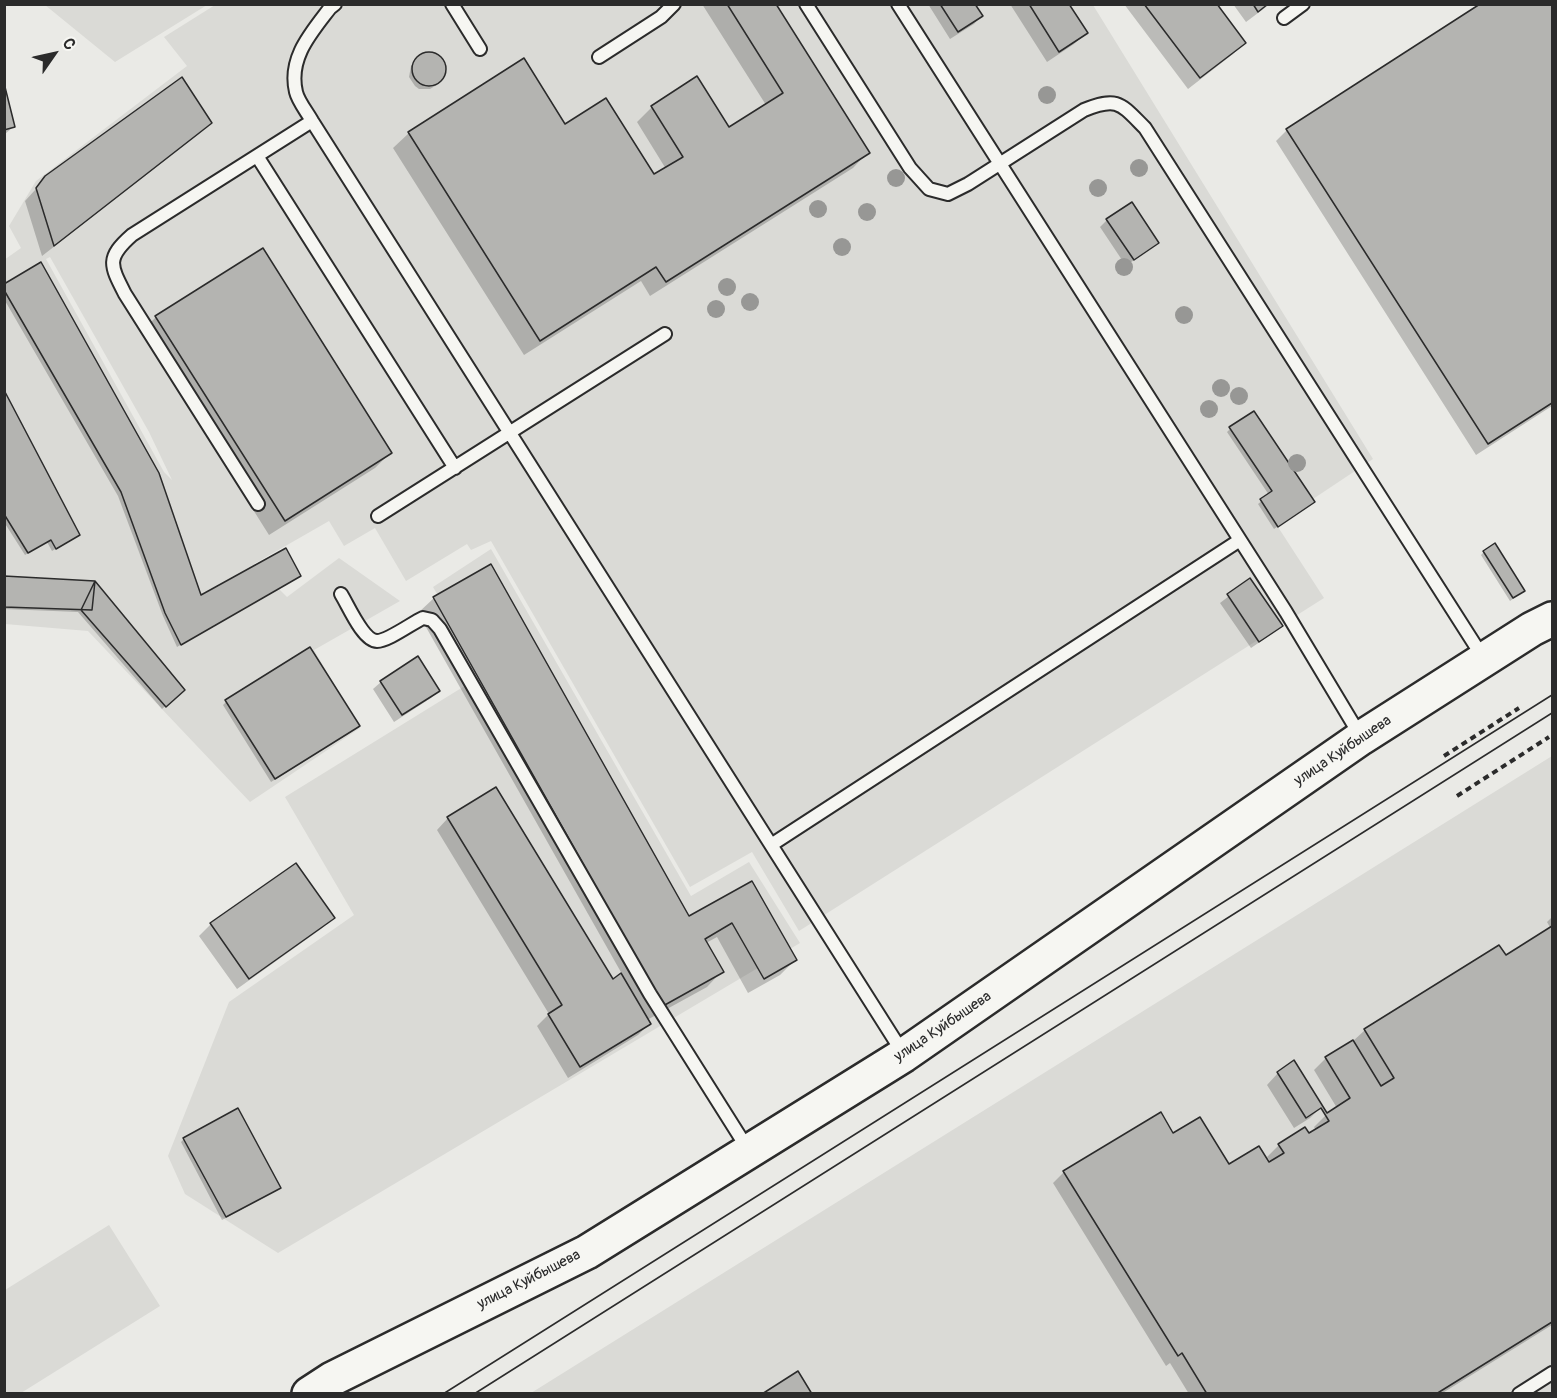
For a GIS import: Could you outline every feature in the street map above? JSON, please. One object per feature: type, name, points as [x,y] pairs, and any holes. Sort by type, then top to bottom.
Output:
[{"type":"main road","name":"улица Куйбышева","points":[[309,1394],[332,1378],[587,1252],[749,1152],[904,1055],[1361,738],[1532,629],[1552,619]]},
{"type":"lane","points":[[335,4],[303,43],[295,65],[296,93],[904,1055]]},
{"type":"lane","points":[[452,4],[480,49]]},
{"type":"lane","points":[[599,57],[661,17],[674,4]]},
{"type":"lane","points":[[806,4],[910,168],[929,189],[948,194],[968,184],[1084,110],[1105,102],[1123,107],[1145,128],[1484,660]]},
{"type":"lane","points":[[898,4],[1240,540],[1361,738]]},
{"type":"lane","points":[[1284,18],[1302,4]]},
{"type":"lane","points":[[258,504],[124,294],[112,270],[117,249],[132,235],[312,121]]},
{"type":"lane","points":[[257,156],[455,468]]},
{"type":"lane","points":[[378,516],[665,334]]},
{"type":"lane","points":[[771,845],[1240,540]]},
{"type":"lane","points":[[341,594],[362,630],[369,638],[377,641],[423,618],[432,620],[440,629],[650,994],[749,1152]]},
{"type":"lane","points":[[1520,1394],[1552,1373]]},
{"type":"path","points":[[1443,756],[1519,708]]},
{"type":"path","points":[[1457,796],[1549,737]]},
{"type":"shaded area","points":[[45,5],[207,5],[115,62]]},
{"type":"shaded area","points":[[215,5],[1093,5],[1373,459],[1313,499],[1278,527],[1324,598],[799,931],[752,852],[690,887],[491,541],[471,550],[467,544],[406,581],[375,528],[344,546],[329,521],[254,564],[287,597],[339,558],[400,601],[314,650],[360,728],[250,802],[88,631],[5,624],[4,260],[21,248],[9,226],[36,181],[187,66],[164,37]],"holes":[[[50,257],[149,432],[172,480],[164,472],[46,259]]]},
{"type":"shaded area","points":[[491,549],[691,896],[749,862],[800,943],[278,1253],[185,1194],[168,1156],[229,1002],[354,915],[285,797],[484,674],[433,587]]},
{"type":"shaded area","points":[[1552,756],[1552,1393],[531,1393]]},
{"type":"shaded area","points":[[109,1225],[160,1306],[21,1393],[5,1393],[5,1290]]},
{"type":"building","points":[[727,4],[776,4],[870,153],[666,282],[656,267],[540,341],[408,132],[524,58],[565,124],[606,98],[654,174],[683,157],[651,106],[697,76],[729,127],[783,93]]},
{"type":"building","points":[[940,4],[975,4],[983,16],[958,32]]},
{"type":"building","points":[[1029,4],[1069,4],[1088,33],[1059,52]]},
{"type":"building","points":[[1144,4],[1217,4],[1246,43],[1200,78]]},
{"type":"building","points":[[1253,4],[1268,4],[1258,12]]},
{"type":"building","points":[[1480,4],[1552,4],[1552,403],[1488,444],[1286,129]]},
{"type":"building","points":[[429,52],[441,57],[446,69],[441,81],[429,86],[417,81],[412,69],[417,57]]},
{"type":"building","points":[[182,77],[212,123],[54,246],[36,188],[45,176]]},
{"type":"building","points":[[4,83],[15,127],[4,130]]},
{"type":"building","points":[[1132,202],[1159,243],[1134,260],[1106,219]]},
{"type":"building","points":[[263,248],[392,453],[285,521],[155,316]]},
{"type":"building","points":[[41,262],[159,473],[201,595],[286,548],[301,576],[181,645],[165,613],[121,492],[4,290],[4,284]]},
{"type":"building","points":[[4,390],[80,535],[56,549],[51,540],[28,553],[4,514]]},
{"type":"building","points":[[1254,411],[1315,502],[1278,527],[1260,499],[1272,491],[1229,427]]},
{"type":"building","points":[[1495,543],[1525,591],[1513,598],[1483,551]]},
{"type":"building","points":[[491,564],[689,916],[752,881],[797,960],[764,979],[732,923],[705,939],[724,972],[663,1006],[433,597]]},
{"type":"building","points":[[4,576],[95,581],[92,610],[4,607]]},
{"type":"building","points":[[1250,578],[1283,626],[1259,642],[1227,594]]},
{"type":"building","points":[[95,581],[185,690],[166,707],[81,610]]},
{"type":"building","points":[[310,647],[360,726],[275,779],[225,700]]},
{"type":"building","points":[[418,656],[440,691],[402,715],[380,681]]},
{"type":"building","points":[[496,787],[613,979],[621,973],[651,1024],[580,1067],[548,1014],[562,1005],[447,817]]},
{"type":"building","points":[[296,863],[335,918],[249,979],[210,923]]},
{"type":"building","points":[[1552,926],[1552,1322],[1436,1394],[1207,1394],[1182,1353],[1178,1356],[1063,1171],[1161,1112],[1173,1133],[1200,1117],[1229,1164],[1259,1146],[1269,1162],[1284,1153],[1278,1144],[1305,1127],[1309,1133],[1329,1121],[1321,1108],[1306,1118],[1277,1072],[1294,1060],[1327,1113],[1350,1098],[1325,1057],[1353,1040],[1381,1086],[1394,1078],[1364,1029],[1499,945],[1506,955]]},
{"type":"building","points":[[238,1108],[281,1188],[226,1217],[183,1138]]},
{"type":"building","points":[[798,1371],[812,1394],[762,1394]]},
{"type":"tram line","points":[[443,1394],[1552,695]]},
{"type":"tram line","points":[[474,1394],[1552,713]]}]
